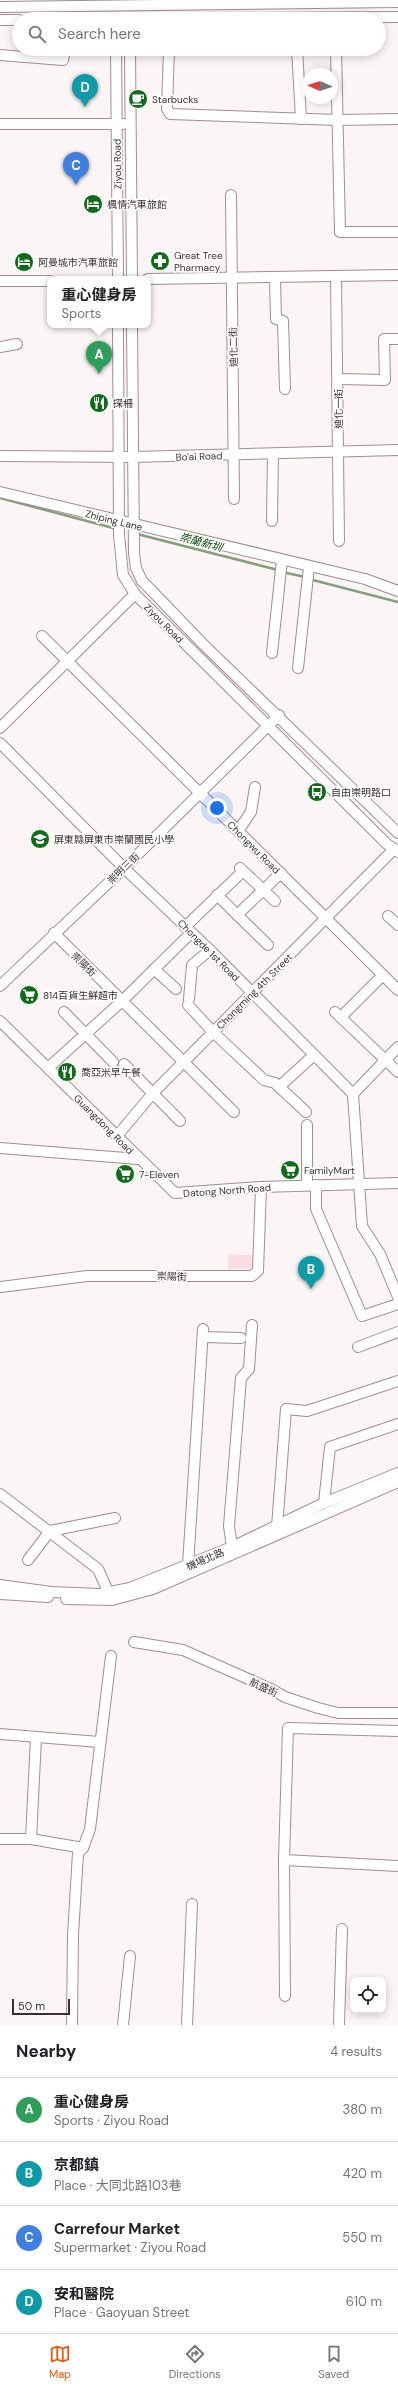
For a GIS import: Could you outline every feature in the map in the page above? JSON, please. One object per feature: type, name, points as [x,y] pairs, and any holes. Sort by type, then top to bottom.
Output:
[{"type":"street","points":[[0,7],[115,3],[335,1],[398,2]]},
{"type":"street","points":[[335,1],[336,12]]},
{"type":"street","points":[[386,17],[398,17]]},
{"type":"street","points":[[0,20],[12,20]]},
{"type":"street","points":[[0,55],[12,56]]},
{"type":"street","points":[[13,56],[63,60],[64,56]]},
{"type":"street","name":"Ziyou Road","points":[[116,56],[118,276]]},
{"type":"street","name":"Ziyou Road","points":[[130,56],[132,276]]},
{"type":"street","points":[[169,56],[168,110],[170,114],[338,120],[398,119]]},
{"type":"street","points":[[297,56],[301,119]]},
{"type":"street","points":[[336,56],[340,232],[398,232]]},
{"type":"street","points":[[0,124],[130,124]]},
{"type":"street","name":"迪化二街","points":[[231,195],[234,499]]},
{"type":"street","points":[[151,280],[398,275]]},
{"type":"street","name":"迪化一街","points":[[336,276],[339,541]]},
{"type":"street","points":[[275,278],[276,319],[283,321],[285,389]]},
{"type":"street","points":[[0,281],[47,280]]},
{"type":"street","name":"Ziyou Road","points":[[118,328],[120,528],[123,575],[135,594],[393,848]]},
{"type":"street","name":"Ziyou Road","points":[[132,328],[134,531],[136,568],[142,581],[203,644],[397,832]]},
{"type":"street","points":[[338,379],[385,380],[384,339],[398,339]]},
{"type":"street","points":[[0,347],[17,344]]},
{"type":"street","name":"Bo'ai Road","points":[[0,456],[119,458],[398,450]]},
{"type":"street","points":[[272,520],[273,454]]},
{"type":"street","name":"Zhiping Lane","points":[[0,492],[120,528],[228,548],[281,568],[308,574],[346,575],[398,591]]},
{"type":"street","points":[[272,653],[281,568]]},
{"type":"street","points":[[298,668],[308,574]]},
{"type":"street","points":[[0,728],[135,594]]},
{"type":"street","name":"Chongwu Road","points":[[42,636],[398,990]]},
{"type":"street","name":"崇明三街","points":[[0,986],[124,868],[199,792],[279,716]]},
{"type":"street","name":"Chongde 1st Road","points":[[0,743],[124,868],[210,950],[352,1094]]},
{"type":"street","points":[[238,831],[251,812],[254,788]]},
{"type":"street","name":"Chongming 4th Street","points":[[117,1136],[153,1093],[253,994],[393,848]]},
{"type":"street","points":[[48,1068],[122,1002],[154,969],[241,869],[275,901]]},
{"type":"street","points":[[237,915],[264,891],[280,873]]},
{"type":"street","points":[[217,895],[268,945]]},
{"type":"street","points":[[388,916],[398,925]]},
{"type":"street","name":"崇陽街","points":[[54,933],[234,1112]]},
{"type":"street","points":[[210,950],[192,965],[189,1002],[213,1032],[264,1080],[279,1087],[306,1112]]},
{"type":"street","points":[[154,969],[176,989]]},
{"type":"street","points":[[383,975],[338,1015],[386,1058],[398,1072]]},
{"type":"street","points":[[64,1012],[113,1062]]},
{"type":"street","name":"Guangdong Road","points":[[0,1021],[117,1136],[138,1159],[175,1193]]},
{"type":"street","points":[[398,1047],[352,1094],[362,1226],[380,1254],[398,1297]]},
{"type":"street","points":[[279,1087],[314,1055]]},
{"type":"street","points":[[124,1064],[180,1121]]},
{"type":"street","points":[[307,1125],[311,1185],[316,1209],[362,1316],[398,1304]]},
{"type":"street","points":[[0,1148],[138,1159]]},
{"type":"street","name":"Datong North Road","points":[[175,1193],[261,1187],[398,1182]]},
{"type":"street","name":"崇陽街","points":[[1,1287],[87,1276],[252,1276],[258,1271],[261,1187]]},
{"type":"street","points":[[232,1547],[229,1526],[240,1384],[241,1378],[249,1369],[252,1325]]},
{"type":"street","points":[[358,1347],[398,1332]]},
{"type":"street","points":[[188,1566],[203,1333],[241,1338]]},
{"type":"street","points":[[277,1527],[286,1409],[307,1411],[398,1381]]},
{"type":"street","points":[[324,1503],[330,1447],[398,1424]]},
{"type":"street","name":"機場北路","points":[[0,1594],[99,1602],[188,1566],[277,1527],[324,1503],[398,1473]]},
{"type":"street","name":"機場北路","points":[[0,1585],[51,1592],[111,1597],[153,1589],[398,1482]]},
{"type":"street","points":[[0,1494],[98,1569],[111,1597]]},
{"type":"street","points":[[28,1560],[50,1531],[116,1518]]},
{"type":"street","name":"航盛街","points":[[134,1642],[183,1650],[271,1689],[285,1697],[318,1708],[338,1713],[398,1713]]},
{"type":"street","points":[[72,2025],[73,1935],[78,1854],[84,1848],[90,1829],[100,1749],[99,1742],[111,1656]]},
{"type":"street","points":[[285,1996],[284,1860],[288,1728],[398,1731]]},
{"type":"street","points":[[0,1734],[99,1742]]},
{"type":"street","points":[[31,1839],[36,1738]]},
{"type":"street","points":[[0,1839],[31,1839],[84,1848]]},
{"type":"street","points":[[284,1860],[398,1866]]},
{"type":"street","points":[[187,2025],[192,1904]]},
{"type":"street","points":[[339,2025],[342,1929]]},
{"type":"street","points":[[123,2025],[130,1956]]},
{"type":"shaded area","points":[[228,1255],[255,1255],[255,1269],[228,1269]]},
{"type":"waterway","name":"崇蘭新圳","points":[[0,498],[117,529]]},
{"type":"waterway","name":"崇蘭新圳","points":[[137,534],[278,570]]},
{"type":"waterway","name":"崇蘭新圳","points":[[282,572],[305,577]]},
{"type":"waterway","name":"崇蘭新圳","points":[[309,579],[398,602]]},
{"type":"place","name":"Starbucks","points":[[138,99]]},
{"type":"place","name":"安和醫院","points":[[85,107]]},
{"type":"place","name":"Carrefour Market","points":[[76,185]]},
{"type":"place","name":"楓情汽車旅館","points":[[93,204]]},
{"type":"place","name":"Great Tree Pharmacy","points":[[160,261]]},
{"type":"place","name":"阿曼城市汽車旅館","points":[[24,262]]},
{"type":"place","name":"重心健身房","points":[[99,374]]},
{"type":"place","name":"探柵","points":[[99,403]]},
{"type":"place","name":"自由崇明路口","points":[[317,792]]},
{"type":"place","name":"屏東縣屏東市崇蘭國民小學","points":[[40,839]]},
{"type":"place","name":"814百貨生鮮超市","points":[[29,995]]},
{"type":"place","name":"喬亞米早午餐","points":[[67,1072]]},
{"type":"place","name":"FamilyMart","points":[[290,1170]]},
{"type":"place","name":"7-Eleven","points":[[125,1174]]},
{"type":"place","name":"京都鎮","points":[[311,1289]]}]
